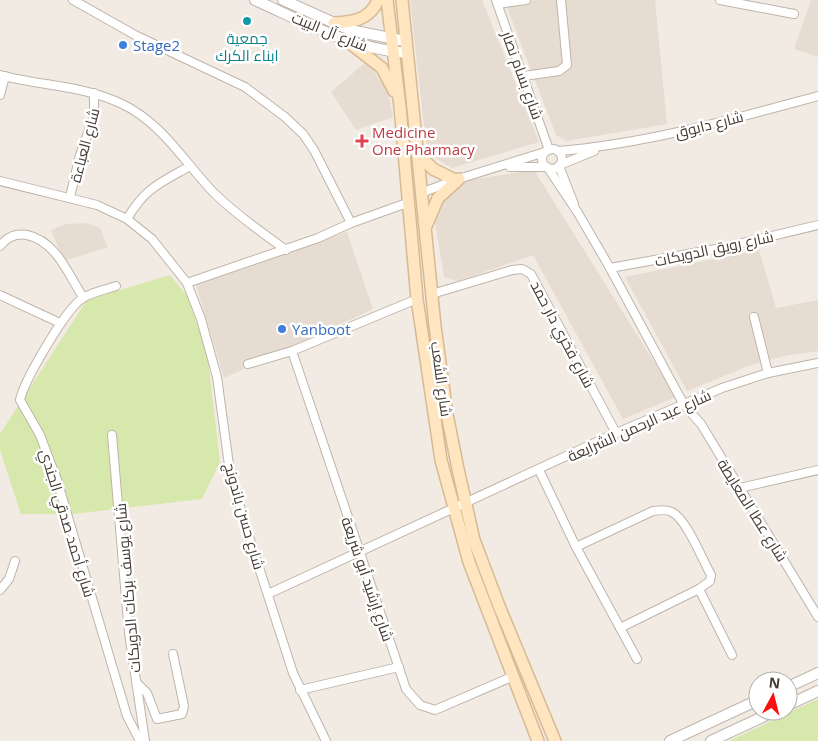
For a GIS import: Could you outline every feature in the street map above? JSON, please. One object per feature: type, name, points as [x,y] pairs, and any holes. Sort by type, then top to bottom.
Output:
[{"type":"main road","points":[[334,23],[354,22],[364,18],[371,13],[378,0]]},
{"type":"main road","name":"شارع الشعب","points":[[387,0],[400,107],[417,299],[441,460],[469,562],[538,741]]},
{"type":"main road","name":"شارع الشعب","points":[[402,0],[416,152],[447,414],[472,532],[489,582],[555,741]]},
{"type":"main road","points":[[347,41],[382,68],[392,85],[400,107]]},
{"type":"main road","points":[[416,152],[434,169],[457,179],[438,198],[425,230]]},
{"type":"street","points":[[73,0],[135,35],[245,87],[285,117],[303,134],[314,150],[351,223]]},
{"type":"street","name":"شارع آل البيت","points":[[255,0],[347,41],[376,50],[407,53]]},
{"type":"street","name":"شارع آل البيت","points":[[283,0],[350,30],[405,41]]},
{"type":"street","points":[[497,2],[526,0]]},
{"type":"street","points":[[524,76],[559,71],[567,65],[561,0]]},
{"type":"street","points":[[720,0],[794,14]]},
{"type":"street","name":"شارع بسام نصار","points":[[497,2],[551,151]]},
{"type":"street","points":[[0,94],[3,76],[94,93],[122,104],[152,124],[214,193],[242,218],[286,250]]},
{"type":"street","name":"شارع العباءة","points":[[70,197],[80,155],[94,116],[94,93]]},
{"type":"street","name":"شارع دابوق","points":[[421,194],[457,179],[551,151],[600,148],[706,125],[818,96]]},
{"type":"street","name":"شارع دابوق","points":[[560,166],[600,148]]},
{"type":"street","points":[[578,213],[560,166],[562,159],[551,151],[542,160],[578,213],[610,268],[684,405]]},
{"type":"street","points":[[127,219],[141,196],[164,179],[190,166]]},
{"type":"street","name":"شارع دابوق","points":[[503,166],[547,168]]},
{"type":"street","points":[[547,168],[553,169],[560,166]]},
{"type":"street","name":"شارع حسن باندونج","points":[[0,181],[41,193],[70,197],[96,205],[127,219],[152,239],[187,283],[217,377],[232,478],[300,690],[326,741]]},
{"type":"street","points":[[187,283],[286,250],[351,223],[407,203]]},
{"type":"street","name":"شارع رويق الدويكات","points":[[610,268],[721,248],[818,225]]},
{"type":"street","points":[[0,246],[11,236],[21,234],[46,242],[83,297],[116,286]]},
{"type":"street","name":"شارع فخري دار حمد","points":[[432,294],[512,270],[522,269],[531,274],[616,433]]},
{"type":"street","points":[[0,295],[60,323]]},
{"type":"street","name":"شارع أحمد صدقي الجندي","points":[[83,297],[60,323],[20,400],[34,423],[52,466],[71,522],[127,716],[140,741]]},
{"type":"street","points":[[248,364],[292,351],[417,299]]},
{"type":"street","points":[[754,318],[768,373]]},
{"type":"street","name":"شارع إرشيد أبو شريعة","points":[[292,351],[406,688],[416,701],[425,708],[435,710],[514,676]]},
{"type":"street","name":"شارع عبد الرحمن الشرايعة","points":[[268,594],[616,433],[730,386],[768,373],[818,363]]},
{"type":"street","name":"شارع عطا المعايطة","points":[[684,405],[701,424],[818,617]]},
{"type":"street","name":"شارع يوسف بركات الدويكات","points":[[112,435],[136,682],[146,741]]},
{"type":"street","points":[[539,470],[576,547],[637,659]]},
{"type":"street","points":[[740,488],[818,470]]},
{"type":"street","points":[[576,547],[653,511],[662,510],[671,512],[685,527],[711,574],[710,581],[699,589],[620,628]]},
{"type":"street","points":[[0,590],[9,579],[15,561]]},
{"type":"street","points":[[699,589],[732,655]]},
{"type":"street","points":[[136,682],[146,693],[157,719],[182,714],[184,706],[173,654]]},
{"type":"street","points":[[300,690],[398,667]]},
{"type":"street","points":[[798,682],[818,673]]},
{"type":"street","points":[[798,700],[818,691]]},
{"type":"street","points":[[670,741],[748,705]]},
{"type":"street","points":[[711,741],[754,721]]},
{"type":"shaded area","points":[[410,0],[482,0],[539,142],[452,168],[427,153]]},
{"type":"shaded area","points":[[536,0],[655,0],[667,124],[566,141],[556,135],[506,5]]},
{"type":"shaded area","points":[[811,0],[818,0],[818,57],[794,49]]},
{"type":"shaded area","points":[[367,61],[388,92],[393,117],[356,130],[331,92]]},
{"type":"shaded area","points":[[534,170],[676,397],[623,419],[533,255],[458,281],[444,277],[431,197],[456,182]]},
{"type":"shaded area","points":[[88,223],[100,228],[108,247],[64,261],[51,230],[66,224]]},
{"type":"shaded area","points":[[347,232],[373,309],[224,378],[196,285]]},
{"type":"shaded area","points":[[759,250],[776,308],[818,300],[818,351],[784,356],[751,365],[687,391],[625,277]]},
{"type":"green space","points":[[170,275],[187,296],[207,352],[220,462],[202,499],[73,514],[21,514],[0,450],[0,434],[87,300]]},
{"type":"green space","points":[[818,699],[818,741],[729,741],[771,721],[798,721],[798,708]]},
{"type":"place","name":"جمعية ابناء الكرك","points":[[247,21]]},
{"type":"place","name":"Stage2","points":[[123,45]]},
{"type":"place","name":"Medicine One Pharmacy","points":[[362,141]]},
{"type":"place","name":"Yanboot","points":[[282,329]]}]
